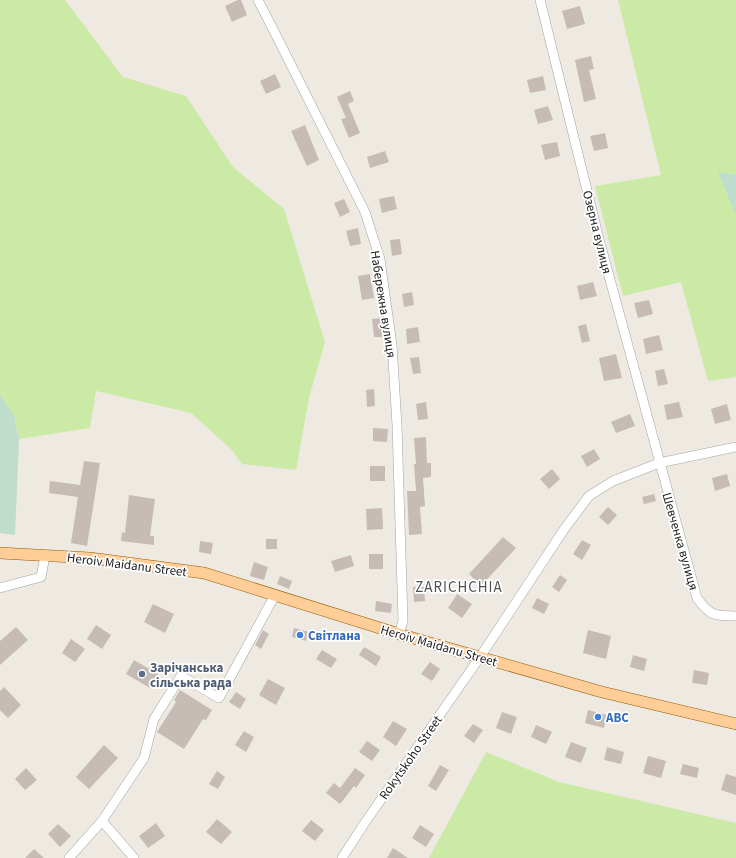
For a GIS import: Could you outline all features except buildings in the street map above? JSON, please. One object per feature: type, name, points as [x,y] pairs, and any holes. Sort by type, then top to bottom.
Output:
[{"type":"main road","name":"Heroiv Maidanu Street","points":[[0,553],[90,558],[204,573],[399,634],[602,692],[736,724]]},
{"type":"street","name":"Набережна вулиця","points":[[258,0],[365,212],[380,259],[392,345],[397,425],[403,621],[399,634]]},
{"type":"street","name":"Озерна вулиця","points":[[540,0],[600,243],[659,463]]},
{"type":"street","name":"Rokytskoho Street","points":[[342,858],[480,657],[565,528],[589,496],[613,481],[659,463],[736,447]]},
{"type":"street","name":"Шевченка вулиця","points":[[659,463],[697,598],[705,609],[717,616],[736,616]]},
{"type":"street","points":[[0,588],[41,577],[45,556]]},
{"type":"street","points":[[69,858],[102,821],[144,758],[154,718],[181,676],[219,698],[275,595]]},
{"type":"street","points":[[102,821],[134,858]]},
{"type":"green space","points":[[0,0],[65,0],[123,77],[186,96],[233,167],[284,209],[325,342],[309,398],[296,470],[242,464],[231,449],[191,413],[96,391],[90,428],[19,439],[14,416],[0,395]]},
{"type":"green space","points":[[618,0],[736,0],[736,377],[708,381],[681,282],[623,296],[595,186],[661,175]]},
{"type":"green space","points":[[718,172],[736,175],[736,215]]},
{"type":"green space","points":[[0,395],[14,416],[19,439],[15,535],[0,533]]},
{"type":"green space","points":[[486,752],[559,782],[736,823],[736,858],[429,858]]},
{"type":"place","name":"Світлана","points":[[300,635]]},
{"type":"place","name":"Зарічанська сільська рада","points":[[142,674]]},
{"type":"place","name":"ABC","points":[[598,717]]},
{"type":"district","name":"ZARICHCHIA","points":[[459,587]]}]
